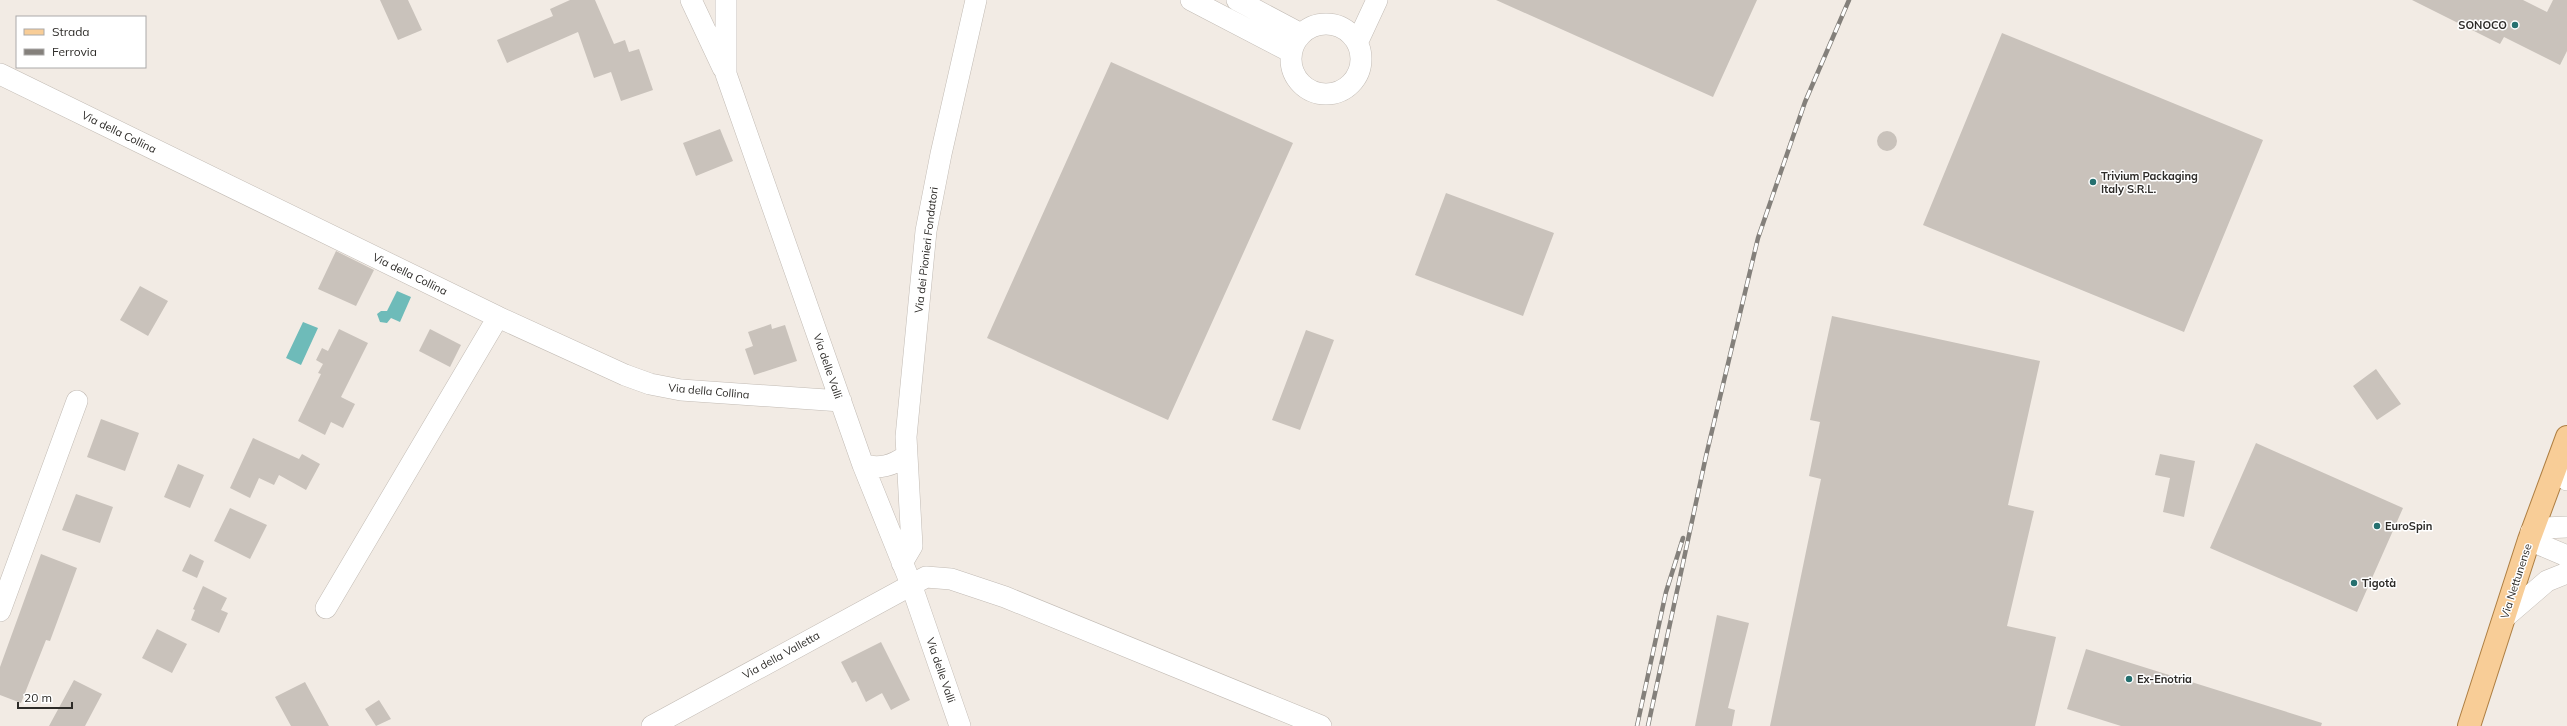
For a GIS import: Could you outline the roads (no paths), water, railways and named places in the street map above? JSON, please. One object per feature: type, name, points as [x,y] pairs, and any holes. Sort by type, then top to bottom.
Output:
[{"type":"main road","name":"Via Nettunense","points":[[2469,726],[2530,536],[2567,437]]},
{"type":"street","points":[[691,0],[726,74]]},
{"type":"street","name":"Via delle Valli","points":[[726,0],[726,74],[863,465],[911,584],[960,726]]},
{"type":"street","name":"Via dei Pionieri Fondatori","points":[[902,562],[912,546],[906,456],[926,231],[942,147],[976,0]]},
{"type":"street","points":[[1191,0],[1291,52]]},
{"type":"street","points":[[1237,0],[1301,34]]},
{"type":"street","points":[[1358,43],[1342,28],[1332,24],[1310,27],[1301,34],[1291,52],[1290,64],[1294,76],[1302,85],[1312,92],[1330,94],[1347,88],[1356,78],[1361,61],[1358,43],[1377,0]]},
{"type":"street","name":"Via della Collina","points":[[0,74],[498,317],[596,363],[650,384],[681,390],[841,401]]},
{"type":"street","points":[[326,608],[498,317]]},
{"type":"street","points":[[0,611],[77,401]]},
{"type":"street","points":[[863,465],[883,467],[897,462],[906,456]]},
{"type":"street","points":[[2560,459],[2567,480]]},
{"type":"street","points":[[2530,536],[2544,528],[2567,527]]},
{"type":"street","points":[[2530,536],[2567,556]]},
{"type":"street","points":[[2504,618],[2547,581],[2567,573]]},
{"type":"street","name":"Via della Valletta","points":[[652,726],[926,577],[951,579],[969,584],[1321,726]]},
{"type":"water","points":[[397,291],[411,297],[400,322],[391,318],[387,323],[380,322],[377,314],[381,311],[387,311]]},
{"type":"water","points":[[303,322],[318,328],[301,365],[286,358]]},
{"type":"railway","points":[[1648,726],[1706,456],[1758,238],[1805,102],[1849,0]]},
{"type":"railway","points":[[1637,726],[1666,592],[1683,538]]},
{"type":"place","name":"SONOCO","points":[[2515,25]]},
{"type":"place","name":"Trivium Packaging Italy S.R.L.","points":[[2093,182]]},
{"type":"place","name":"EuroSpin","points":[[2377,526]]},
{"type":"place","name":"Tigotà","points":[[2354,583]]},
{"type":"place","name":"Ex-Enotria","points":[[2129,679]]}]
